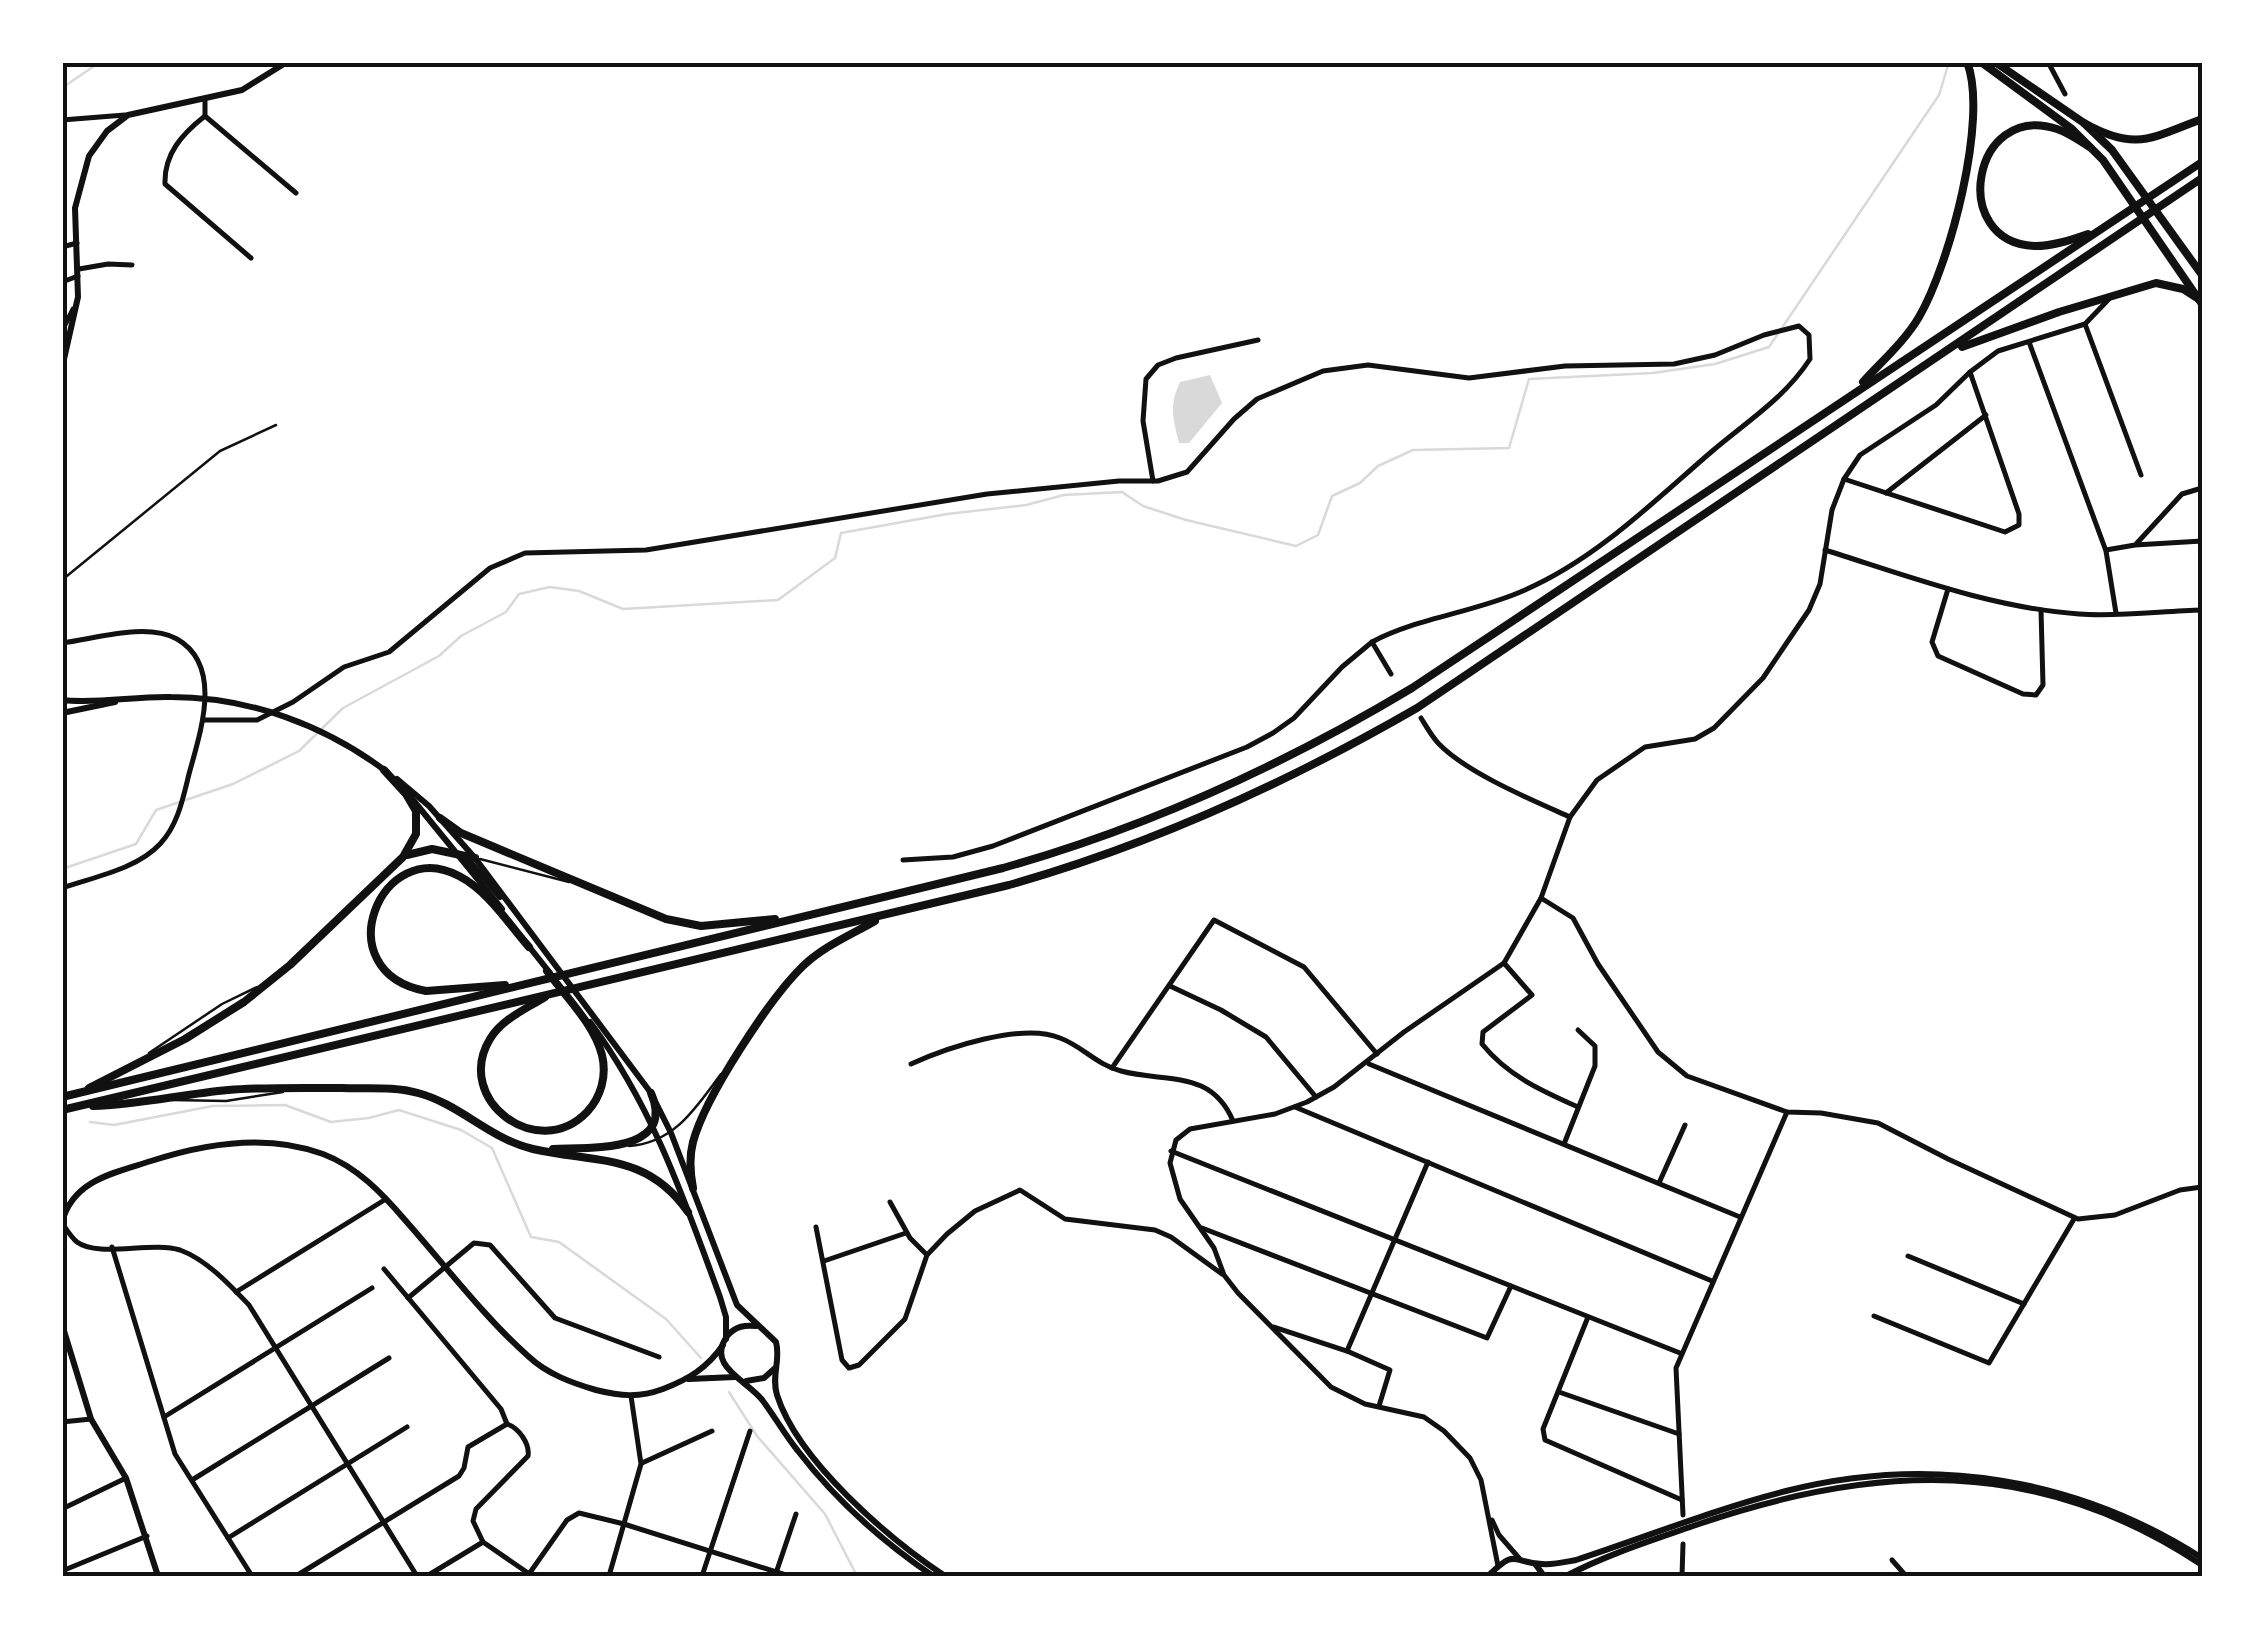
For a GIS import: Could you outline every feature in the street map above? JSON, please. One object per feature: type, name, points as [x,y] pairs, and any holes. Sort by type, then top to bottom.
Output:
[{"type":"main road","points":[[62,368],[78,297],[75,208],[89,156],[107,131],[128,115],[242,90],[287,62]]},
{"type":"main road","points":[[1854,392],[1918,320],[1944,264],[1960,208],[1975,96],[1968,62]]},
{"type":"main road","points":[[1981,62],[2091,148],[2122,185],[2201,302]]},
{"type":"main road","points":[[1995,62],[2110,138],[2134,141],[2202,119]]},
{"type":"main road","points":[[2084,123],[2125,164],[2202,275]]},
{"type":"main road","points":[[2091,148],[2056,128],[2039,126],[2011,133],[1989,152],[1982,164],[1979,187],[1987,218],[2018,243],[2057,244],[2102,230]]},
{"type":"main road","points":[[62,1097],[1066,850],[1168,814],[1279,764],[1412,688],[2202,162]]},
{"type":"main road","points":[[62,1110],[884,916],[1071,868],[1174,830],[1330,758],[1417,708],[2202,178]]},
{"type":"main road","points":[[1948,352],[2156,283],[2183,289],[2201,302]]},
{"type":"main road","points":[[62,713],[131,698]]},
{"type":"main road","points":[[62,700],[193,698],[262,709],[318,730],[384,770],[461,833],[594,890],[684,924],[700,926],[805,916]]},
{"type":"main road","points":[[384,770],[460,854],[537,958],[652,1093],[734,1298],[745,1315],[770,1333],[778,1347],[778,1398],[808,1449],[892,1538],[945,1576]]},
{"type":"main road","points":[[78,1094],[207,1026],[272,980],[403,857],[416,834],[416,811],[384,770]]},
{"type":"main road","points":[[440,818],[549,955],[624,1070],[654,1124],[725,1312],[724,1364],[759,1396],[800,1455],[841,1498],[876,1532],[933,1576]]},
{"type":"main road","points":[[403,857],[432,850],[475,858]]},
{"type":"main road","points":[[460,854],[473,863],[534,935]]},
{"type":"main road","points":[[529,947],[479,890],[454,873],[440,870],[400,878],[380,896],[370,930],[377,958],[392,976],[414,989],[456,992],[529,983]]},
{"type":"main road","points":[[693,1188],[690,1158],[698,1126],[751,1034],[804,965],[822,949],[884,916]]},
{"type":"main road","points":[[553,992],[498,1029],[483,1059],[483,1084],[490,1103],[500,1115],[522,1128],[545,1132],[566,1127],[598,1098],[604,1076],[602,1056],[580,1006]]},
{"type":"main road","points":[[75,1107],[126,1105],[230,1090],[416,1092],[457,1110],[504,1138],[539,1150],[630,1165],[657,1177],[675,1192],[688,1212]]},
{"type":"main road","points":[[539,1150],[618,1146],[642,1138],[654,1124],[652,1093]]},
{"type":"main road","points":[[62,1223],[75,1195],[96,1180],[183,1151],[259,1141],[295,1146],[324,1154],[370,1182],[530,1358],[569,1383],[631,1396],[688,1379],[760,1380],[775,1368]]},
{"type":"main road","points":[[62,1304],[64,1332],[92,1419],[126,1478],[158,1576]]},
{"type":"main road","points":[[688,1379],[709,1364],[725,1341],[742,1326],[762,1327]]},
{"type":"main road","points":[[1491,1575],[1498,1566],[1519,1558],[1535,1564],[1576,1560],[1787,1490],[1836,1480],[1914,1472],[1957,1473],[2043,1487],[2128,1516],[2202,1561]]},
{"type":"main road","points":[[1566,1576],[1614,1554],[1783,1498],[1846,1484],[1915,1478],[1992,1484],[2054,1496],[2119,1519],[2202,1561]]},
{"type":"main road","points":[[1535,1564],[1544,1576]]},
{"type":"street","points":[[2048,62],[2065,94]]},
{"type":"street","points":[[205,100],[205,116],[178,140],[165,184],[251,258]]},
{"type":"street","points":[[62,120],[128,115]]},
{"type":"street","points":[[205,116],[296,193]]},
{"type":"street","points":[[62,247],[76,244]]},
{"type":"street","points":[[62,282],[108,264],[132,265]]},
{"type":"street","points":[[1224,1275],[1214,1248],[1173,1181],[1171,1151],[1176,1140],[1190,1129],[1295,1107],[1316,1097],[1504,963],[1542,898],[1570,816],[1598,780],[1646,747],[1695,739],[1714,728],[1763,678],[1809,610],[1820,584],[1832,510],[1860,455],[1936,405],[1998,351],[2085,324],[2111,296]]},
{"type":"street","points":[[62,331],[78,297]]},
{"type":"street","points":[[2085,324],[2141,476]]},
{"type":"street","points":[[203,720],[257,720],[293,702],[344,667],[389,652],[490,568],[525,553],[646,550],[988,494],[1153,481],[1187,472],[1256,398],[1323,372],[1368,366],[1469,378],[1565,366],[1674,364],[1715,355],[1799,326],[1809,335],[1810,359],[1784,394],[1636,519],[1528,589],[1474,610],[1388,633],[1342,667],[1294,718],[1247,746],[993,846],[953,857],[903,860]]},
{"type":"street","points":[[1153,481],[1143,421],[1146,379],[1158,365],[1176,358],[1258,340]]},
{"type":"street","points":[[2028,342],[2106,550],[2116,613]]},
{"type":"street","points":[[1844,480],[2005,532],[2019,526],[2020,517],[1970,372]]},
{"type":"street","points":[[1886,493],[1986,415]]},
{"type":"street","points":[[2135,545],[2180,496],[2202,488]]},
{"type":"street","points":[[2106,550],[2202,541]]},
{"type":"street","points":[[1825,550],[1948,589],[2041,610],[2083,614],[2202,610]]},
{"type":"street","points":[[1948,589],[1932,642],[1938,656],[2023,694],[2036,695],[2043,685],[2041,610]]},
{"type":"street","points":[[62,643],[131,633],[174,637],[192,652],[202,672],[203,720],[180,808],[163,842],[150,854],[62,888]]},
{"type":"street","points":[[1372,642],[1391,674]]},
{"type":"street","points":[[1420,718],[1439,744],[1476,770],[1510,790],[1570,816]]},
{"type":"street","points":[[1542,898],[1573,918],[1598,964],[1658,1052],[1687,1076],[1787,1112],[1878,1122],[2074,1218],[2115,1215],[2180,1190],[2202,1187]]},
{"type":"street","points":[[1112,1068],[1214,920],[1304,967],[1378,1054]]},
{"type":"street","points":[[1504,963],[1530,989],[1532,998],[1483,1032],[1482,1044],[1513,1076],[1578,1108]]},
{"type":"street","points":[[1170,986],[1266,1037],[1316,1097]]},
{"type":"street","points":[[1564,1144],[1595,1066],[1593,1043],[1578,1030]]},
{"type":"street","points":[[911,1064],[963,1042],[1053,1035],[1112,1068],[1198,1082],[1220,1098],[1233,1121]]},
{"type":"street","points":[[1368,1063],[1740,1217]]},
{"type":"street","points":[[1295,1107],[1712,1280]]},
{"type":"street","points":[[1683,1515],[1676,1368],[1787,1112]]},
{"type":"street","points":[[1659,1184],[1684,1125]]},
{"type":"street","points":[[1171,1151],[1680,1354]]},
{"type":"street","points":[[1347,1351],[1428,1162]]},
{"type":"street","points":[[816,1227],[842,1360],[849,1368],[859,1365],[905,1319],[927,1255],[965,1218],[1020,1190],[1065,1219],[1155,1230],[1170,1236],[1224,1275],[1331,1386],[1351,1398],[1412,1412],[1444,1431],[1477,1471],[1498,1566]]},
{"type":"street","points":[[236,1292],[386,1199]]},
{"type":"street","points":[[890,1202],[906,1233],[927,1255]]},
{"type":"street","points":[[1874,1316],[1989,1363],[2074,1218]]},
{"type":"street","points":[[62,1223],[82,1245],[159,1246],[178,1250],[196,1258],[236,1292],[276,1348],[417,1576]]},
{"type":"street","points":[[1199,1226],[1487,1338],[1511,1286]]},
{"type":"street","points":[[823,1261],[906,1233]]},
{"type":"street","points":[[408,1298],[474,1243],[490,1245],[554,1318],[660,1356]]},
{"type":"street","points":[[112,1247],[175,1454],[252,1576]]},
{"type":"street","points":[[1908,1256],[2024,1304]]},
{"type":"street","points":[[384,1269],[527,1444],[529,1453],[524,1462],[474,1512],[472,1521],[483,1542],[529,1575],[574,1514],[584,1513],[789,1576]]},
{"type":"street","points":[[164,1418],[372,1288]]},
{"type":"street","points":[[1588,1317],[1544,1429],[1548,1443],[1682,1500]]},
{"type":"street","points":[[1270,1326],[1347,1351],[1390,1370],[1379,1406]]},
{"type":"street","points":[[192,1480],[389,1358]]},
{"type":"street","points":[[1558,1392],[1679,1434]]},
{"type":"street","points":[[608,1576],[641,1464],[631,1396]]},
{"type":"street","points":[[62,1422],[92,1419]]},
{"type":"street","points":[[296,1576],[459,1476],[468,1447],[507,1424]]},
{"type":"street","points":[[228,1538],[407,1427]]},
{"type":"street","points":[[641,1464],[712,1431]]},
{"type":"street","points":[[702,1576],[750,1431]]},
{"type":"street","points":[[62,1509],[126,1478]]},
{"type":"street","points":[[1486,1506],[1499,1535],[1519,1558]]},
{"type":"street","points":[[776,1573],[796,1514]]},
{"type":"street","points":[[62,1571],[147,1536]]},
{"type":"street","points":[[428,1576],[483,1542]]},
{"type":"street","points":[[1682,1576],[1684,1544]]},
{"type":"street","points":[[1892,1560],[1906,1576]]},
{"type":"lane","points":[[62,580],[220,451],[276,426]]},
{"type":"lane","points":[[475,858],[594,890]]},
{"type":"lane","points":[[618,1146],[640,1145],[671,1134],[751,1034]]},
{"type":"shaded area","points":[[1210,375],[1222,403],[1189,443],[1179,443],[1173,412],[1180,382]]},
{"type":"waterway","points":[[62,88],[100,62]]},
{"type":"waterway","points":[[62,869],[136,844],[156,810],[233,784],[299,751],[343,708],[439,656],[461,636],[506,612],[519,594],[550,587],[579,591],[623,609],[778,600],[835,558],[841,533],[1026,505],[1064,495],[1122,492],[1143,506],[1186,520],[1296,546],[1318,535],[1332,496],[1360,483],[1378,466],[1413,450],[1509,448],[1529,379],[1653,373],[1715,364],[1769,347],[1939,95],[1949,62]]},
{"type":"waterway","points":[[90,1122],[114,1125],[213,1106],[285,1105],[331,1122],[399,1110],[461,1130],[492,1148],[531,1237],[559,1242],[666,1319],[701,1358]]},
{"type":"waterway","points":[[729,1392],[757,1436],[825,1514],[857,1576]]}]
